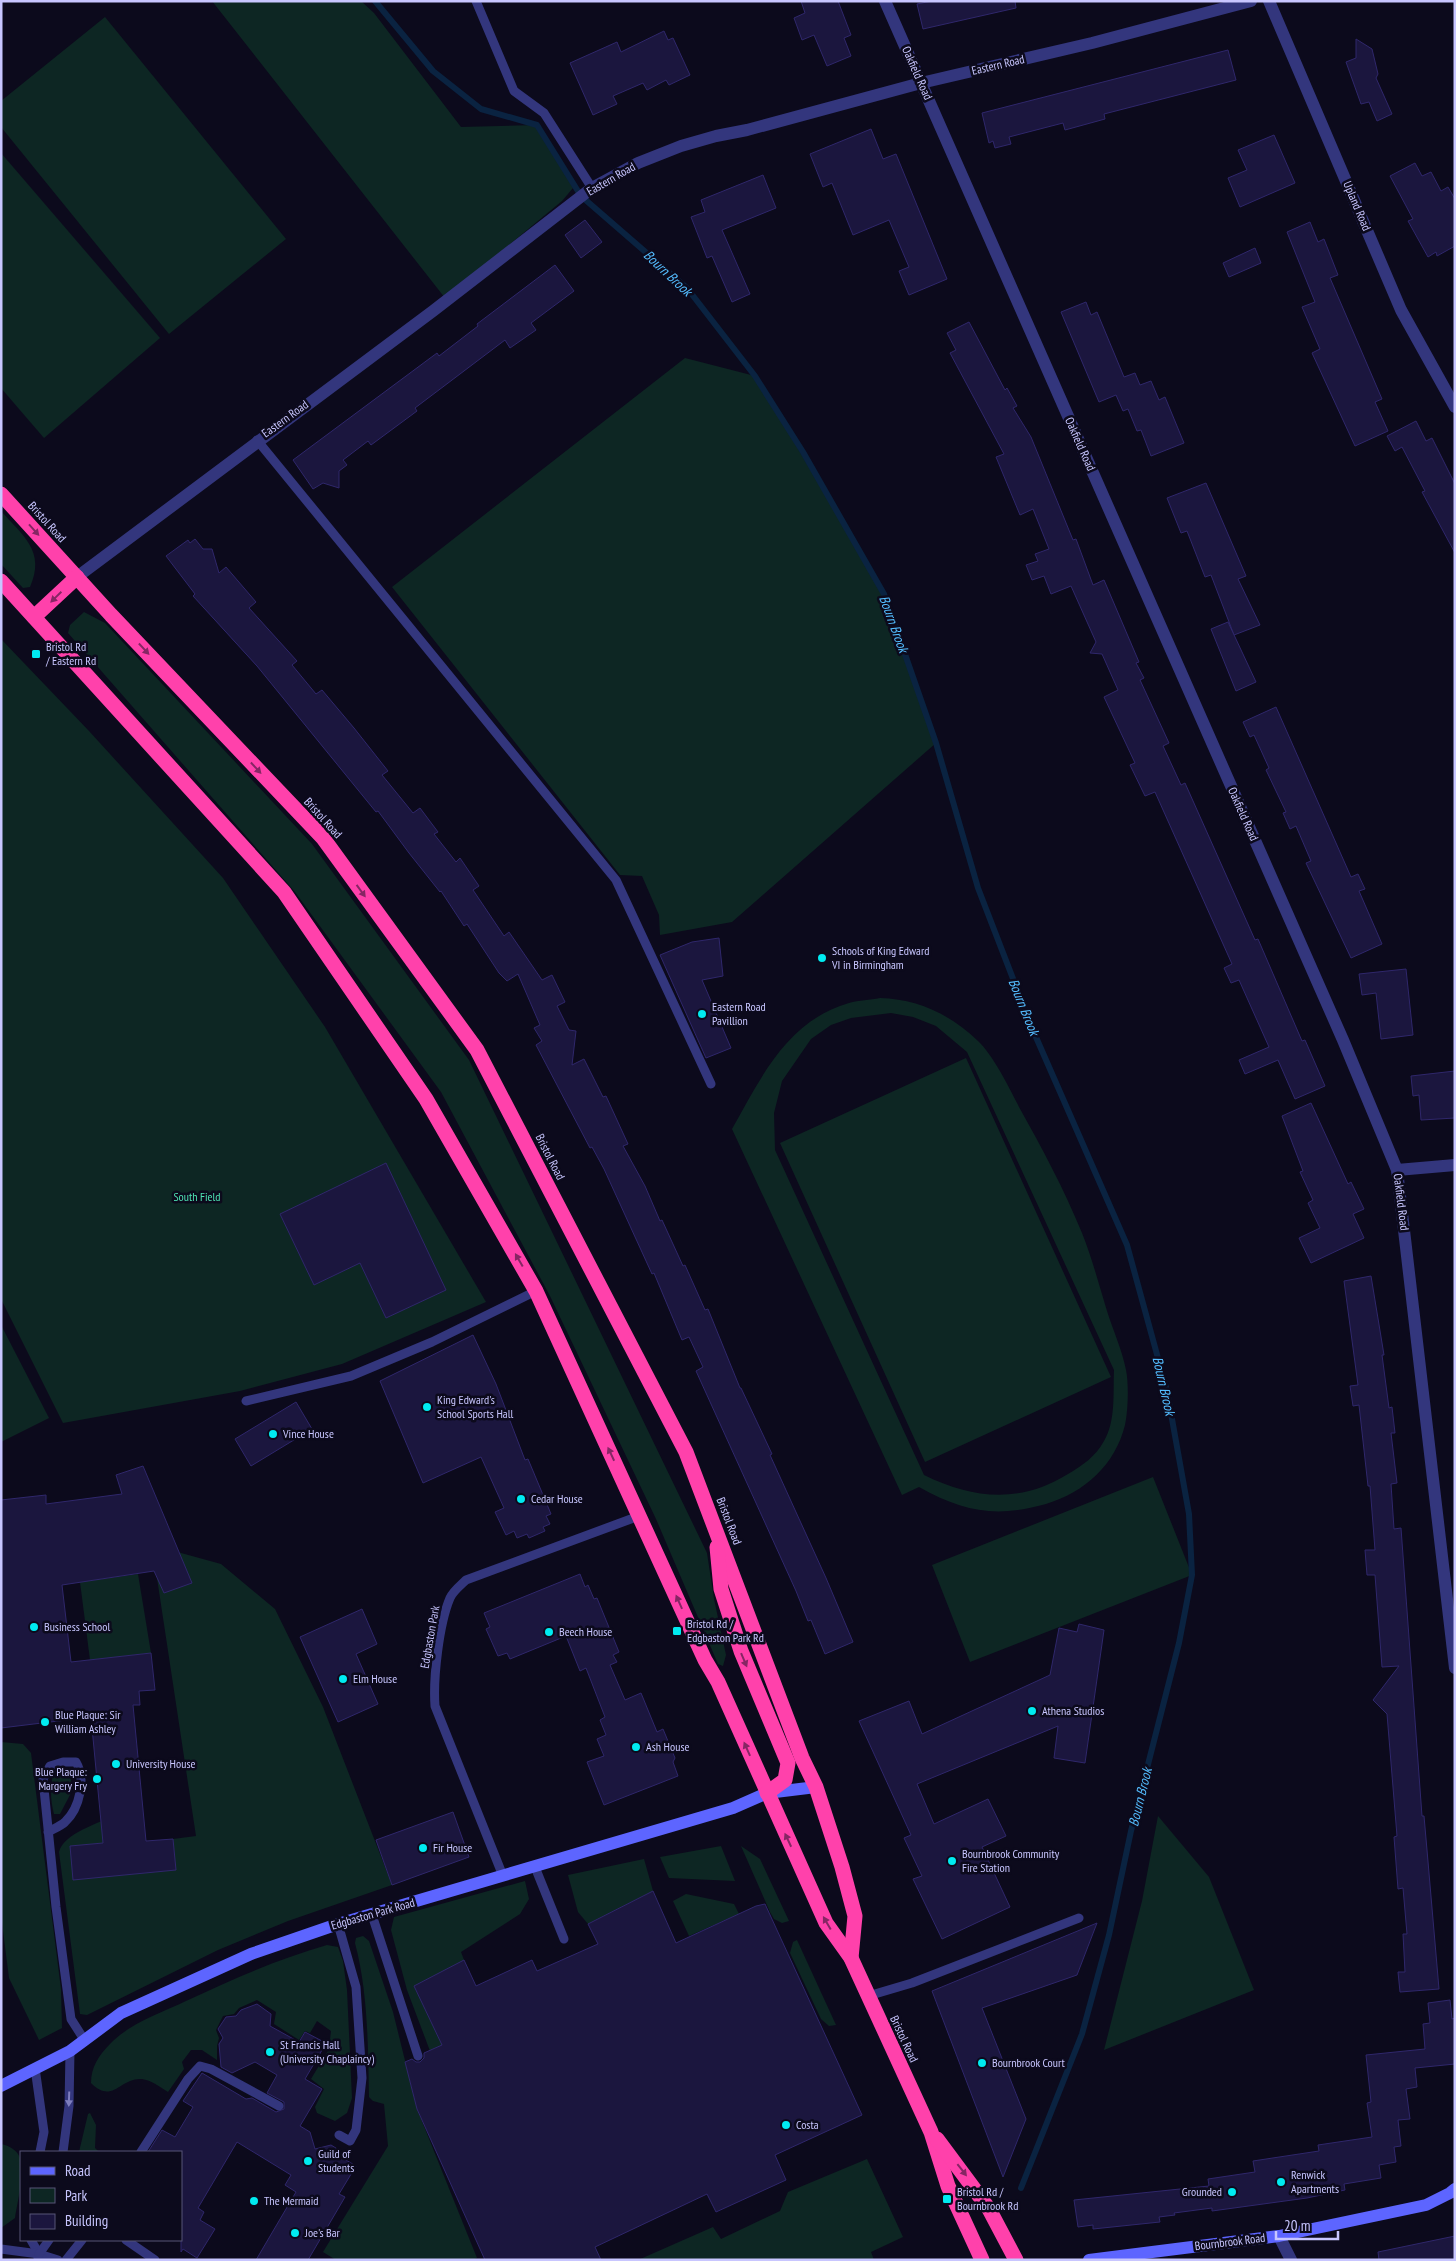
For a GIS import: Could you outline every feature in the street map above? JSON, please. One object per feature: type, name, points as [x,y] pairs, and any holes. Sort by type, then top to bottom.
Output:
[{"type":"highway","name":"Bristol Road","points":[[1,494],[322,838],[477,1050],[686,1452],[802,1758],[816,1787],[842,1867],[855,1916],[851,1958]]},
{"type":"highway","points":[[34,617],[77,577]]},
{"type":"highway","name":"Bristol Road","points":[[1,582],[284,892],[426,1099],[536,1290],[705,1660],[718,1682],[826,1923],[851,1958],[931,2132],[948,2186],[982,2260]]},
{"type":"highway","points":[[715,1528],[721,1589],[741,1652],[788,1763],[785,1780],[767,1794]]},
{"type":"highway","name":"Bristol Road","points":[[931,2132],[967,2176],[989,2209],[1016,2260]]},
{"type":"street","name":"Oakfield Road","points":[[885,1],[1343,1040],[1398,1170],[1455,1668]]},
{"type":"street","name":"Eastern Road","points":[[77,577],[257,440],[433,311],[573,202],[592,188],[638,163],[681,146],[921,83],[1092,43],[1252,1]]},
{"type":"street","name":"Upland Road","points":[[1268,1],[1401,310],[1455,407]]},
{"type":"street","points":[[1398,1170],[1455,1166]]},
{"type":"street","name":"Edgbaston Park Road","points":[[3,2081],[70,2051],[121,2013],[251,1954],[338,1924],[535,1867],[642,1833],[733,1808],[767,1794],[816,1787]]},
{"type":"street","name":"Bournbrook Road","points":[[1089,2260],[1279,2236],[1426,2205],[1450,2194],[1455,2189]]},
{"type":"street","points":[[1279,2236],[1291,2260]]},
{"type":"lane","points":[[476,1],[514,91],[544,113],[592,188]]},
{"type":"lane","points":[[257,440],[616,880],[711,1084]]},
{"type":"lane","points":[[246,1401],[351,1376],[432,1342],[536,1290]]},
{"type":"lane","name":"Edgbaston Park","points":[[503,1876],[435,1706],[434,1692],[442,1632],[450,1596],[466,1580],[639,1516]]},
{"type":"lane","points":[[48,1832],[66,1821],[80,1799],[81,1771],[76,1762],[63,1762],[50,1766],[43,1779],[48,1832],[71,2019],[85,2041]]},
{"type":"lane","points":[[535,1867],[564,1938]]},
{"type":"lane","points":[[372,1915],[418,2056]]},
{"type":"lane","points":[[868,1996],[921,1980],[1079,1918]]},
{"type":"lane","points":[[338,1924],[356,1987],[362,2078],[356,2130],[350,2141],[339,2135]]},
{"type":"lane","points":[[63,2151],[68,2106],[70,2051]]},
{"type":"lane","points":[[142,2151],[188,2079],[200,2066],[211,2069],[279,2106]]},
{"type":"lane","points":[[35,2068],[44,2132],[40,2151]]},
{"type":"lane","points":[[31,2241],[38,2257]]},
{"type":"lane","points":[[38,2257],[48,2241]]},
{"type":"lane","points":[[66,2260],[81,2241]]},
{"type":"lane","points":[[127,2241],[155,2260]]},
{"type":"lane","points":[[1,2249],[58,2260]]},
{"type":"green space","points":[[212,1],[361,1],[374,13],[461,127],[537,125],[573,188],[562,201],[445,298]]},
{"type":"green space","points":[[105,17],[286,239],[169,334],[1,127],[1,101]]},
{"type":"green space","points":[[1,153],[160,338],[44,438],[1,388]]},
{"type":"green space","points":[[685,358],[755,376],[884,594],[936,743],[732,922],[660,935],[659,915],[642,876],[620,875],[392,587]]},
{"type":"green space","points":[[1,511],[24,537],[34,554],[34,574],[30,587],[23,588],[1,564]]},
{"type":"green space","points":[[84,612],[105,623],[312,844],[469,1060],[707,1553],[714,1599],[726,1655],[723,1666],[718,1664],[656,1519],[550,1296],[441,1092],[295,892],[68,633],[70,625]]},
{"type":"green space","name":"South Field","points":[[1,639],[89,731],[223,878],[325,1027],[486,1302],[342,1364],[240,1391],[63,1423],[1,1299]]},
{"type":"green space","points":[[880,998],[907,1001],[932,1010],[956,1023],[984,1047],[1000,1072],[1052,1169],[1089,1252],[1126,1370],[1128,1390],[1125,1425],[1114,1453],[1096,1475],[1073,1492],[1046,1504],[1011,1511],[996,1511],[966,1507],[919,1487],[902,1495],[732,1129],[754,1089],[779,1053],[793,1037],[827,1011],[853,1002]],"holes":[[[891,1013],[913,1017],[936,1026],[967,1052],[1114,1370],[1112,1416],[1108,1433],[1097,1452],[1073,1471],[1050,1484],[1032,1490],[1014,1494],[978,1493],[960,1489],[924,1475],[775,1150],[774,1113],[782,1081],[811,1039],[831,1025],[851,1018]]]},
{"type":"green space","points":[[966,1058],[1111,1377],[925,1462],[780,1143]]},
{"type":"green space","points":[[1,1325],[49,1418],[1,1442]]},
{"type":"green space","points":[[1153,1477],[1192,1575],[970,1662],[932,1565]]},
{"type":"green space","points":[[152,1545],[221,1564],[275,1609],[323,1707],[392,1885],[288,1921],[218,1950],[87,2015],[80,2014],[59,1852],[62,1845],[74,1834],[114,1815],[176,1870],[173,1839],[196,1836]]},
{"type":"green space","points":[[138,1574],[151,1653],[90,1660],[80,1582]]},
{"type":"green space","points":[[1,1742],[23,1744],[31,1753],[61,1989],[62,2028],[39,2040],[9,1978],[1,1915]]},
{"type":"green space","points":[[54,1770],[64,1771],[71,1779],[72,1791],[60,1814],[54,1814],[52,1803],[51,1787]]},
{"type":"green space","points":[[1158,1816],[1209,1877],[1254,1990],[1104,2050],[1142,1901]]},
{"type":"green space","points":[[721,1846],[735,1881],[669,1878],[660,1857]]},
{"type":"green space","points":[[741,1846],[760,1859],[789,1921],[782,1923],[774,1919]]},
{"type":"green space","points":[[644,1859],[653,1891],[588,1924],[578,1912],[568,1875]]},
{"type":"green space","points":[[525,1881],[529,1899],[520,1914],[461,1952],[464,1960],[442,2045],[430,2051],[407,1990],[391,1930],[394,1917]]},
{"type":"green space","points":[[686,1894],[734,1904],[739,1914],[689,1936],[673,1901]]},
{"type":"green space","points":[[363,1936],[369,1941],[393,2012],[417,2109],[477,2258],[472,2260],[336,2260],[323,2252],[388,2146],[384,2104],[373,2101],[369,2097],[365,2000],[355,1943],[356,1938]]},
{"type":"green space","points":[[797,1940],[836,2025],[829,2026],[821,2019],[790,1953],[793,1942]]},
{"type":"green space","points":[[327,1945],[338,1947],[343,1961],[347,1990],[352,2098],[347,2113],[335,2121],[317,2113],[315,2107],[324,2089],[311,2079],[332,2044],[330,2040],[331,2031],[317,2021],[310,2033],[305,2031],[299,2040],[274,2024],[276,2012],[257,2000],[239,2008],[234,2014],[223,2016],[216,2030],[219,2038],[217,2060],[202,2050],[191,2050],[182,2062],[184,2069],[168,2092],[152,2082],[142,2079],[128,2082],[111,2091],[99,2089],[91,2083],[94,2067],[102,2052],[136,2024],[256,1970]]},
{"type":"green space","points":[[90,2113],[96,2125],[95,2148],[98,2151],[79,2151],[88,2114]]},
{"type":"green space","points":[[1,2144],[17,2152],[20,2158],[20,2190],[15,2218],[1,2228]]},
{"type":"green space","points":[[867,2159],[903,2237],[871,2252],[874,2260],[638,2260],[713,2227],[721,2239],[780,2211],[788,2192]]},
{"type":"building","points":[[801,1],[838,1],[851,35],[844,38],[851,56],[827,66],[814,35],[802,40],[794,18],[805,13]]},
{"type":"building","points":[[932,1],[1015,1],[1016,8],[923,29],[917,4]]},
{"type":"building","points":[[664,31],[668,40],[673,38],[690,75],[669,85],[666,80],[647,90],[643,83],[613,96],[617,104],[593,115],[570,63],[617,42],[621,52]]},
{"type":"building","points":[[1356,39],[1372,49],[1378,74],[1376,78],[1392,114],[1377,121],[1369,102],[1361,104],[1346,62],[1356,58]]},
{"type":"building","points":[[1228,50],[1236,80],[1104,114],[1105,119],[1065,130],[1063,123],[1009,137],[1011,144],[995,148],[993,141],[989,143],[982,113]]},
{"type":"building","points":[[871,129],[883,159],[896,154],[947,279],[909,295],[899,271],[909,267],[889,220],[853,235],[832,183],[823,187],[810,154]]},
{"type":"building","points":[[1274,135],[1295,183],[1240,207],[1228,178],[1247,170],[1238,150]]},
{"type":"building","points":[[1415,163],[1422,176],[1431,172],[1441,191],[1448,187],[1455,199],[1455,246],[1437,256],[1436,252],[1428,257],[1408,221],[1413,219],[1390,176]]},
{"type":"building","points":[[763,175],[776,208],[722,230],[750,294],[732,302],[712,256],[707,258],[691,217],[705,212],[701,200]]},
{"type":"building","points":[[585,220],[602,242],[581,258],[565,235]]},
{"type":"building","points":[[1310,222],[1318,242],[1324,239],[1338,275],[1330,278],[1382,399],[1375,402],[1388,431],[1355,446],[1312,353],[1320,349],[1302,307],[1315,302],[1287,232]]},
{"type":"building","points":[[1255,248],[1261,263],[1229,277],[1223,263]]},
{"type":"building","points":[[555,265],[574,291],[531,323],[536,330],[510,348],[505,340],[415,408],[417,411],[371,445],[368,441],[343,460],[347,465],[339,471],[339,488],[323,483],[313,489],[293,460],[437,353],[439,356],[478,326],[477,324]]},
{"type":"building","points":[[1086,302],[1091,315],[1097,312],[1124,377],[1135,373],[1140,385],[1151,381],[1159,400],[1165,397],[1184,443],[1151,456],[1141,430],[1137,431],[1128,409],[1123,411],[1116,395],[1099,402],[1061,312]]},
{"type":"building","points":[[969,322],[1005,390],[1007,388],[1017,406],[1013,408],[1031,437],[1073,540],[1076,539],[1093,585],[1104,580],[1139,662],[1136,663],[1144,678],[1140,680],[1169,743],[1163,746],[1181,785],[1185,783],[1255,940],[1258,939],[1302,1041],[1305,1040],[1325,1086],[1295,1099],[1278,1060],[1245,1074],[1239,1060],[1269,1047],[1239,980],[1231,983],[1224,968],[1232,964],[1155,792],[1145,796],[1130,765],[1135,763],[1104,697],[1118,690],[1102,654],[1090,653],[1096,642],[1071,586],[1051,594],[1044,576],[1032,580],[1026,565],[1038,561],[1035,554],[1049,549],[1033,509],[1020,515],[996,457],[1004,454],[950,353],[956,350],[947,333]]},
{"type":"building","points":[[1416,421],[1426,441],[1432,438],[1455,484],[1455,553],[1422,492],[1425,491],[1402,447],[1395,451],[1387,436]]},
{"type":"building","points":[[1206,483],[1246,576],[1238,579],[1260,625],[1234,635],[1211,575],[1205,577],[1187,531],[1181,533],[1167,498]]},
{"type":"building","points":[[195,539],[203,549],[212,549],[219,573],[226,567],[256,602],[249,608],[297,661],[292,665],[316,694],[322,690],[354,728],[388,771],[382,775],[413,813],[420,808],[438,832],[434,834],[456,862],[460,858],[479,886],[473,890],[504,936],[509,932],[542,980],[552,975],[565,1002],[557,1006],[569,1030],[576,1031],[572,1065],[584,1059],[603,1097],[606,1096],[628,1144],[623,1146],[645,1186],[660,1221],[662,1220],[683,1266],[685,1265],[705,1310],[708,1309],[740,1388],[772,1454],[770,1455],[853,1642],[825,1654],[811,1620],[808,1621],[696,1371],[703,1367],[689,1337],[682,1340],[654,1273],[652,1274],[604,1169],[592,1147],[590,1148],[536,1045],[542,1041],[534,1028],[540,1025],[518,974],[507,981],[499,973],[467,924],[464,926],[441,891],[409,853],[378,811],[376,812],[257,666],[193,596],[195,594],[166,556],[188,540],[190,543]]},
{"type":"building","points":[[1228,622],[1256,682],[1236,691],[1211,629]]},
{"type":"building","points":[[1276,707],[1351,877],[1358,874],[1365,889],[1359,891],[1382,944],[1351,958],[1306,863],[1311,861],[1296,826],[1290,829],[1283,813],[1286,812],[1266,770],[1269,768],[1254,735],[1250,737],[1243,722]]},
{"type":"building","name":"Eastern Road Pavillion","points":[[719,938],[723,976],[702,980],[731,1048],[706,1058],[660,955],[692,942]]},
{"type":"building","points":[[1406,969],[1413,1035],[1381,1039],[1376,993],[1362,995],[1359,974]]},
{"type":"building","points":[[1455,1071],[1455,1118],[1421,1120],[1419,1095],[1413,1096],[1411,1076]]},
{"type":"building","points":[[1311,1103],[1348,1184],[1351,1182],[1364,1209],[1353,1214],[1364,1238],[1311,1263],[1299,1238],[1320,1228],[1308,1203],[1313,1200],[1300,1172],[1303,1171],[1282,1116]]},
{"type":"building","points":[[386,1163],[446,1290],[386,1318],[360,1263],[314,1285],[280,1214]]},
{"type":"building","points":[[1371,1276],[1384,1355],[1382,1355],[1389,1408],[1392,1407],[1395,1433],[1391,1433],[1397,1483],[1391,1484],[1394,1529],[1401,1528],[1422,1816],[1424,1816],[1439,1989],[1400,1992],[1398,1972],[1405,1972],[1403,1934],[1407,1934],[1403,1888],[1398,1889],[1394,1837],[1397,1836],[1387,1714],[1373,1700],[1399,1666],[1382,1667],[1375,1575],[1367,1575],[1365,1550],[1375,1550],[1370,1486],[1368,1486],[1359,1405],[1353,1406],[1350,1386],[1358,1385],[1344,1281]]},
{"type":"building","name":"King Edward's School Sports Hall","points":[[473,1335],[496,1384],[525,1460],[528,1459],[551,1514],[546,1516],[550,1524],[543,1527],[545,1531],[529,1538],[527,1534],[517,1538],[514,1531],[506,1535],[495,1512],[504,1508],[481,1457],[423,1483],[380,1381]]},
{"type":"building","name":"Vince House","points":[[296,1402],[312,1429],[251,1466],[235,1439]]},
{"type":"building","name":"Business School","points":[[143,1466],[192,1583],[164,1593],[154,1571],[62,1585],[71,1662],[151,1653],[155,1690],[139,1691],[140,1705],[133,1705],[146,1841],[173,1839],[176,1870],[73,1880],[70,1846],[103,1843],[91,1717],[1,1728],[1,1500],[46,1495],[46,1504],[122,1494],[116,1475]]},
{"type":"building","points":[[580,1574],[585,1587],[588,1585],[594,1599],[597,1598],[619,1652],[613,1655],[617,1662],[610,1665],[625,1700],[641,1693],[657,1732],[663,1729],[675,1758],[673,1762],[678,1776],[604,1805],[587,1762],[604,1756],[597,1739],[606,1735],[600,1720],[605,1717],[586,1668],[580,1671],[566,1636],[510,1659],[507,1653],[498,1656],[486,1629],[490,1627],[484,1613]]},
{"type":"building","name":"Elm House","points":[[362,1609],[377,1644],[356,1654],[378,1704],[338,1722],[300,1637]]},
{"type":"building","name":"Athena Studios","points":[[1079,1624],[1104,1630],[1085,1763],[1054,1758],[1058,1726],[917,1784],[934,1824],[988,1799],[1006,1836],[982,1847],[1010,1907],[942,1939],[913,1879],[922,1876],[904,1838],[911,1835],[859,1721],[909,1701],[922,1734],[1050,1675],[1059,1628],[1077,1632]]},
{"type":"building","name":"Fir House","points":[[453,1812],[469,1857],[392,1885],[376,1840]]},
{"type":"building","points":[[653,1891],[676,1943],[756,1906],[765,1904],[862,2115],[775,2155],[786,2180],[716,2212],[707,2194],[595,2247],[601,2260],[485,2260],[417,2109],[405,2062],[412,2059],[420,2062],[424,2058],[424,2053],[442,2045],[414,1986],[464,1960],[476,1986],[532,1960],[537,1971],[598,1944],[588,1924]]},
{"type":"building","name":"Bournbrook Court","points":[[1097,1923],[1077,1975],[982,2008],[1026,2119],[1003,2177],[932,1991]]},
{"type":"building","points":[[1450,2000],[1452,2019],[1455,2018],[1455,2064],[1415,2068],[1417,2087],[1406,2089],[1410,2119],[1398,2120],[1401,2146],[1394,2147],[1396,2162],[1379,2165],[1381,2178],[1344,2184],[1345,2190],[1307,2198],[1212,2211],[1212,2208],[1174,2213],[1175,2215],[1159,2217],[1160,2222],[1093,2229],[1093,2225],[1078,2227],[1074,2200],[1209,2186],[1208,2179],[1255,2172],[1253,2161],[1319,2151],[1318,2145],[1372,2137],[1367,2103],[1371,2102],[1366,2055],[1425,2049],[1423,2024],[1430,2023],[1428,2003]]},
{"type":"building","name":"Guild of Students","points":[[257,2004],[271,2014],[270,2026],[299,2042],[305,2032],[322,2041],[321,2043],[325,2045],[305,2079],[322,2089],[300,2126],[310,2132],[315,2149],[331,2145],[339,2150],[341,2157],[356,2166],[339,2194],[345,2197],[308,2260],[256,2260],[296,2192],[285,2185],[291,2175],[237,2142],[198,2208],[204,2212],[200,2220],[215,2229],[197,2258],[183,2249],[181,2252],[182,2151],[149,2151],[162,2130],[175,2137],[193,2107],[183,2101],[202,2073],[246,2099],[252,2098],[276,2112],[284,2109],[284,2102],[267,2093],[277,2075],[255,2062],[232,2073],[221,2067],[219,2044],[223,2038],[218,2029],[226,2017],[236,2016],[241,2010]]},
{"type":"building","points":[[1455,2236],[1455,2260],[1379,2260],[1378,2252]]},
{"type":"waterway","name":"Bourn Brook","points":[[375,1],[433,71],[481,109],[537,125],[581,196],[687,288],[755,376],[803,452],[884,594],[936,743],[978,888],[1032,1028],[1127,1245],[1167,1391],[1189,1514],[1192,1575],[1179,1643],[1131,1831],[1109,1935],[1082,2034],[1021,2188]]},
{"type":"place","name":"Bristol Rd / Eastern Rd","points":[[36,654]]},
{"type":"place","name":"Schools of King Edward VI in Birmingham","points":[[822,958]]},
{"type":"place","name":"Eastern Road Pavillion","points":[[702,1014]]},
{"type":"place","name":"King Edward's School Sports Hall","points":[[427,1407]]},
{"type":"place","name":"Vince House","points":[[273,1434]]},
{"type":"place","name":"Cedar House","points":[[521,1499]]},
{"type":"place","name":"Business School","points":[[34,1627]]},
{"type":"place","name":"Bristol Rd / Edgbaston Park Rd","points":[[677,1631]]},
{"type":"place","name":"Beech House","points":[[549,1632]]},
{"type":"place","name":"Elm House","points":[[343,1679]]},
{"type":"place","name":"Athena Studios","points":[[1032,1711]]},
{"type":"place","name":"Blue Plaque: Sir William Ashley","points":[[45,1722]]},
{"type":"place","name":"Ash House","points":[[636,1747]]},
{"type":"place","name":"University House","points":[[116,1764]]},
{"type":"place","name":"Blue Plaque: Margery Fry","points":[[97,1779]]},
{"type":"place","name":"Fir House","points":[[423,1848]]},
{"type":"place","name":"Bournbrook Community Fire Station","points":[[952,1861]]},
{"type":"place","name":"St Francis Hall (University Chaplaincy)","points":[[270,2052]]},
{"type":"place","name":"Bournbrook Court","points":[[982,2063]]},
{"type":"place","name":"Costa","points":[[786,2125]]},
{"type":"place","name":"Guild of Students","points":[[308,2161]]},
{"type":"place","name":"Renwick Apartments","points":[[1281,2182]]},
{"type":"place","name":"Grounded","points":[[1232,2192]]},
{"type":"place","name":"Bristol Rd / Bournbrook Rd","points":[[947,2199]]},
{"type":"place","name":"The Mermaid","points":[[254,2201]]},
{"type":"place","name":"Joe's Bar","points":[[295,2233]]}]
